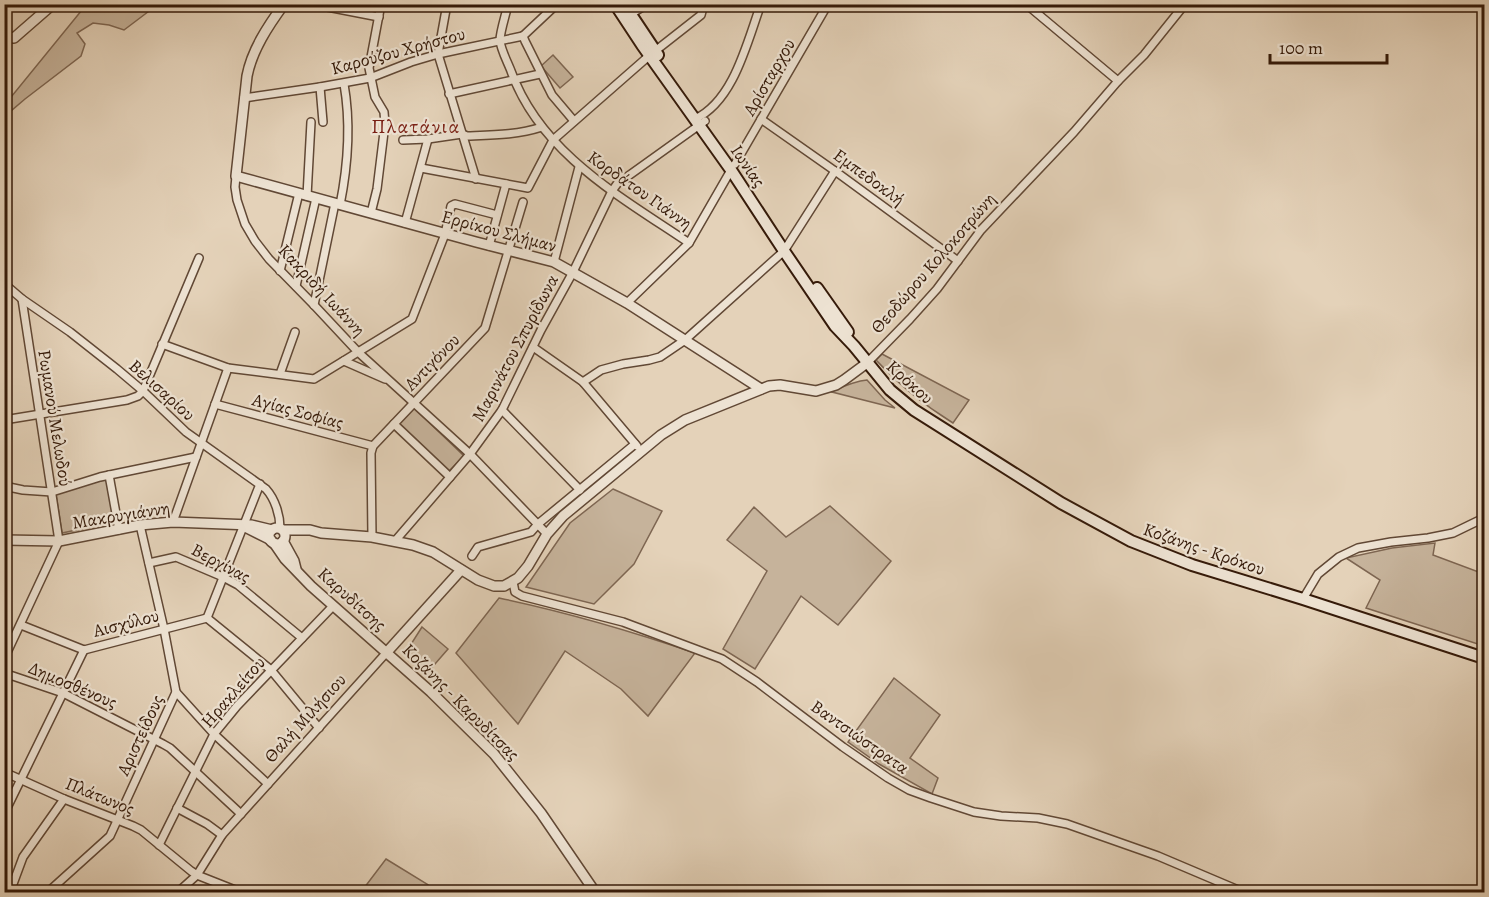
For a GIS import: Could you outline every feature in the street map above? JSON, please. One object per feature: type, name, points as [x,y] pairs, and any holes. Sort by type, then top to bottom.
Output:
[{"type":"main road","name":"Ιωνίας","points":[[615,4],[626,12],[786,248],[842,322],[854,346],[867,363]]},
{"type":"main road","name":"Κρόκου","points":[[867,363],[898,397],[933,423]]},
{"type":"main road","name":"Κοζάνης - Κρόκου","points":[[933,423],[1061,503],[1131,541],[1202,568],[1303,598],[1485,658]]},
{"type":"street","name":"Κακριδή Ιωάννη","points":[[284,4],[249,63],[235,187],[245,224],[255,242],[280,271],[358,352],[470,454],[547,534]]},
{"type":"street","points":[[312,4],[379,17]]},
{"type":"street","points":[[371,213],[378,189],[385,124],[384,112],[375,97],[369,68],[381,4]]},
{"type":"street","points":[[447,4],[438,54],[476,179]]},
{"type":"street","points":[[500,41],[508,4]]},
{"type":"street","points":[[557,4],[523,36],[552,95],[574,121]]},
{"type":"street","points":[[626,12],[648,4]]},
{"type":"street","points":[[421,168],[528,188],[553,140],[652,53],[700,15],[704,4]]},
{"type":"street","name":"Μαρινάτου Σπυρίδωνα","points":[[395,541],[470,454],[502,410],[617,184],[700,121],[722,97],[743,53],[761,4]]},
{"type":"street","name":"Αρίσταρχου","points":[[627,303],[689,243],[828,4]]},
{"type":"street","points":[[920,4],[931,6],[949,4]]},
{"type":"street","points":[[1026,4],[1118,81]]},
{"type":"street","name":"Θεοδώρου Κολοκοτρώνη","points":[[513,582],[528,566],[547,534],[563,516],[638,447],[685,420],[769,386],[780,385],[816,391],[836,385],[867,363],[937,289],[987,224],[1144,55],[1185,4]]},
{"type":"street","points":[[9,37],[47,6]]},
{"type":"street","name":"Καρούζου Χρήστου","points":[[244,98],[344,84],[370,78],[438,54],[523,36]]},
{"type":"street","name":"Κορδάτου Γιάννη","points":[[500,41],[514,80],[525,101],[553,140],[579,167],[689,243]]},
{"type":"street","points":[[449,94],[540,74]]},
{"type":"street","points":[[314,304],[338,204],[348,141],[344,84]]},
{"type":"street","points":[[320,87],[323,122]]},
{"type":"street","name":"Εμπεδοκλή","points":[[761,119],[958,261]]},
{"type":"street","points":[[296,286],[307,196],[311,122]]},
{"type":"street","points":[[403,140],[428,140],[462,134],[467,136],[512,134],[542,127]]},
{"type":"street","points":[[405,223],[428,140]]},
{"type":"street","points":[[554,262],[579,167]]},
{"type":"street","points":[[582,382],[601,370],[660,357],[685,340],[786,248],[836,171]]},
{"type":"street","name":"Ερρίκου Σλήμαν","points":[[236,176],[554,262],[627,303],[761,389]]},
{"type":"street","points":[[489,246],[506,184]]},
{"type":"street","points":[[280,271],[307,196]]},
{"type":"street","name":"Αντιγόνου","points":[[373,446],[485,328],[523,202]]},
{"type":"street","points":[[162,344],[228,368],[315,378],[412,319],[445,234],[453,204],[497,215]]},
{"type":"street","points":[[4,420],[127,400],[138,396],[143,391],[199,258]]},
{"type":"street","name":"Βελισαρίου","points":[[5,287],[70,332],[143,391],[201,443],[260,484],[273,500],[278,515],[278,535]]},
{"type":"street","name":"Ρωμανού Μελωδού","points":[[22,299],[59,541]]},
{"type":"street","points":[[280,374],[295,332]]},
{"type":"street","points":[[472,556],[478,547],[531,532],[580,490],[638,447],[582,382],[533,347]]},
{"type":"street","points":[[344,361],[391,382]]},
{"type":"street","points":[[173,522],[228,368]]},
{"type":"street","name":"Αγίας Σοφίας","points":[[215,404],[373,446]]},
{"type":"street","points":[[502,410],[580,490]]},
{"type":"street","points":[[394,424],[450,477]]},
{"type":"street","points":[[372,537],[371,453],[373,446]]},
{"type":"street","points":[[4,486],[52,492],[109,475],[196,457]]},
{"type":"street","points":[[109,475],[119,530]]},
{"type":"street","points":[[260,484],[207,618],[271,670],[319,728]]},
{"type":"street","points":[[1303,598],[1318,574],[1339,557],[1358,548],[1453,533],[1485,518]]},
{"type":"street","name":"Μακρυγιάννη","points":[[4,540],[59,541],[140,525],[173,522],[251,525],[278,535],[321,533],[395,541],[429,550],[461,570]]},
{"type":"street","name":"Αριστείδους","points":[[48,892],[110,836],[176,692],[140,525]]},
{"type":"street","name":"Καρυδίτσης","points":[[278,535],[294,561],[297,571],[333,606],[387,652]]},
{"type":"street","points":[[4,659],[59,541]]},
{"type":"street","name":"Βεργίνας","points":[[149,563],[176,557],[223,577],[238,585],[302,638]]},
{"type":"street","points":[[461,570],[494,586],[504,586],[513,582]]},
{"type":"street","name":"Θαλή Μιλήσιου","points":[[178,892],[197,875],[222,835],[461,570]]},
{"type":"street","name":"Βαντσιώστρατα","points":[[513,582],[515,592],[522,596],[623,622],[722,659],[758,682],[852,754],[909,790],[974,812],[1038,818],[1067,825],[1158,856],[1243,892]]},
{"type":"street","name":"Ηρακλείτου","points":[[159,845],[214,734],[237,706],[333,606]]},
{"type":"street","name":"Αισχύλου","points":[[21,625],[84,650],[207,618]]},
{"type":"street","points":[[5,812],[84,650]]},
{"type":"street","name":"Κοζάνης - Καρυδίτσας","points":[[387,652],[484,743],[506,768],[541,813],[595,892]]},
{"type":"street","name":"Δημοσθένους","points":[[4,673],[63,693],[170,748],[241,814]]},
{"type":"street","points":[[176,692],[214,734],[268,784]]},
{"type":"street","name":"Πλάτωνος","points":[[4,772],[141,830],[197,875],[240,892]]},
{"type":"street","points":[[10,892],[23,857],[64,799]]},
{"type":"street","points":[[177,808],[222,835]]},
{"type":"shaded area","points":[[86,5],[157,5],[124,30],[93,23],[77,33],[85,44],[81,56],[12,110],[7,102]]},
{"type":"shaded area","points":[[553,55],[573,77],[560,88],[541,66]]},
{"type":"shaded area","points":[[882,354],[969,400],[953,423],[922,402],[894,378],[876,360]]},
{"type":"shaded area","points":[[867,380],[895,408],[832,392],[858,381]]},
{"type":"shaded area","points":[[414,408],[464,456],[449,471],[399,424]]},
{"type":"shaded area","points":[[107,478],[115,522],[62,533],[56,494]]},
{"type":"shaded area","points":[[613,489],[662,511],[634,564],[594,604],[526,587],[570,523]]},
{"type":"shaded area","points":[[830,506],[891,561],[838,625],[801,596],[755,669],[723,649],[767,571],[727,540],[754,507],[786,537]]},
{"type":"shaded area","points":[[1435,543],[1433,555],[1484,574],[1484,646],[1366,608],[1380,580],[1346,558],[1392,548]]},
{"type":"shaded area","points":[[499,598],[549,609],[695,653],[648,716],[621,689],[565,651],[518,724],[456,653]]},
{"type":"shaded area","points":[[422,627],[448,649],[428,672],[406,652]]},
{"type":"shaded area","points":[[894,678],[940,715],[910,758],[938,778],[932,794],[879,764],[848,742]]},
{"type":"shaded area","points":[[386,859],[427,884],[438,892],[361,892]]},
{"type":"district","name":"Πλατάνια","points":[[416,126]]}]
